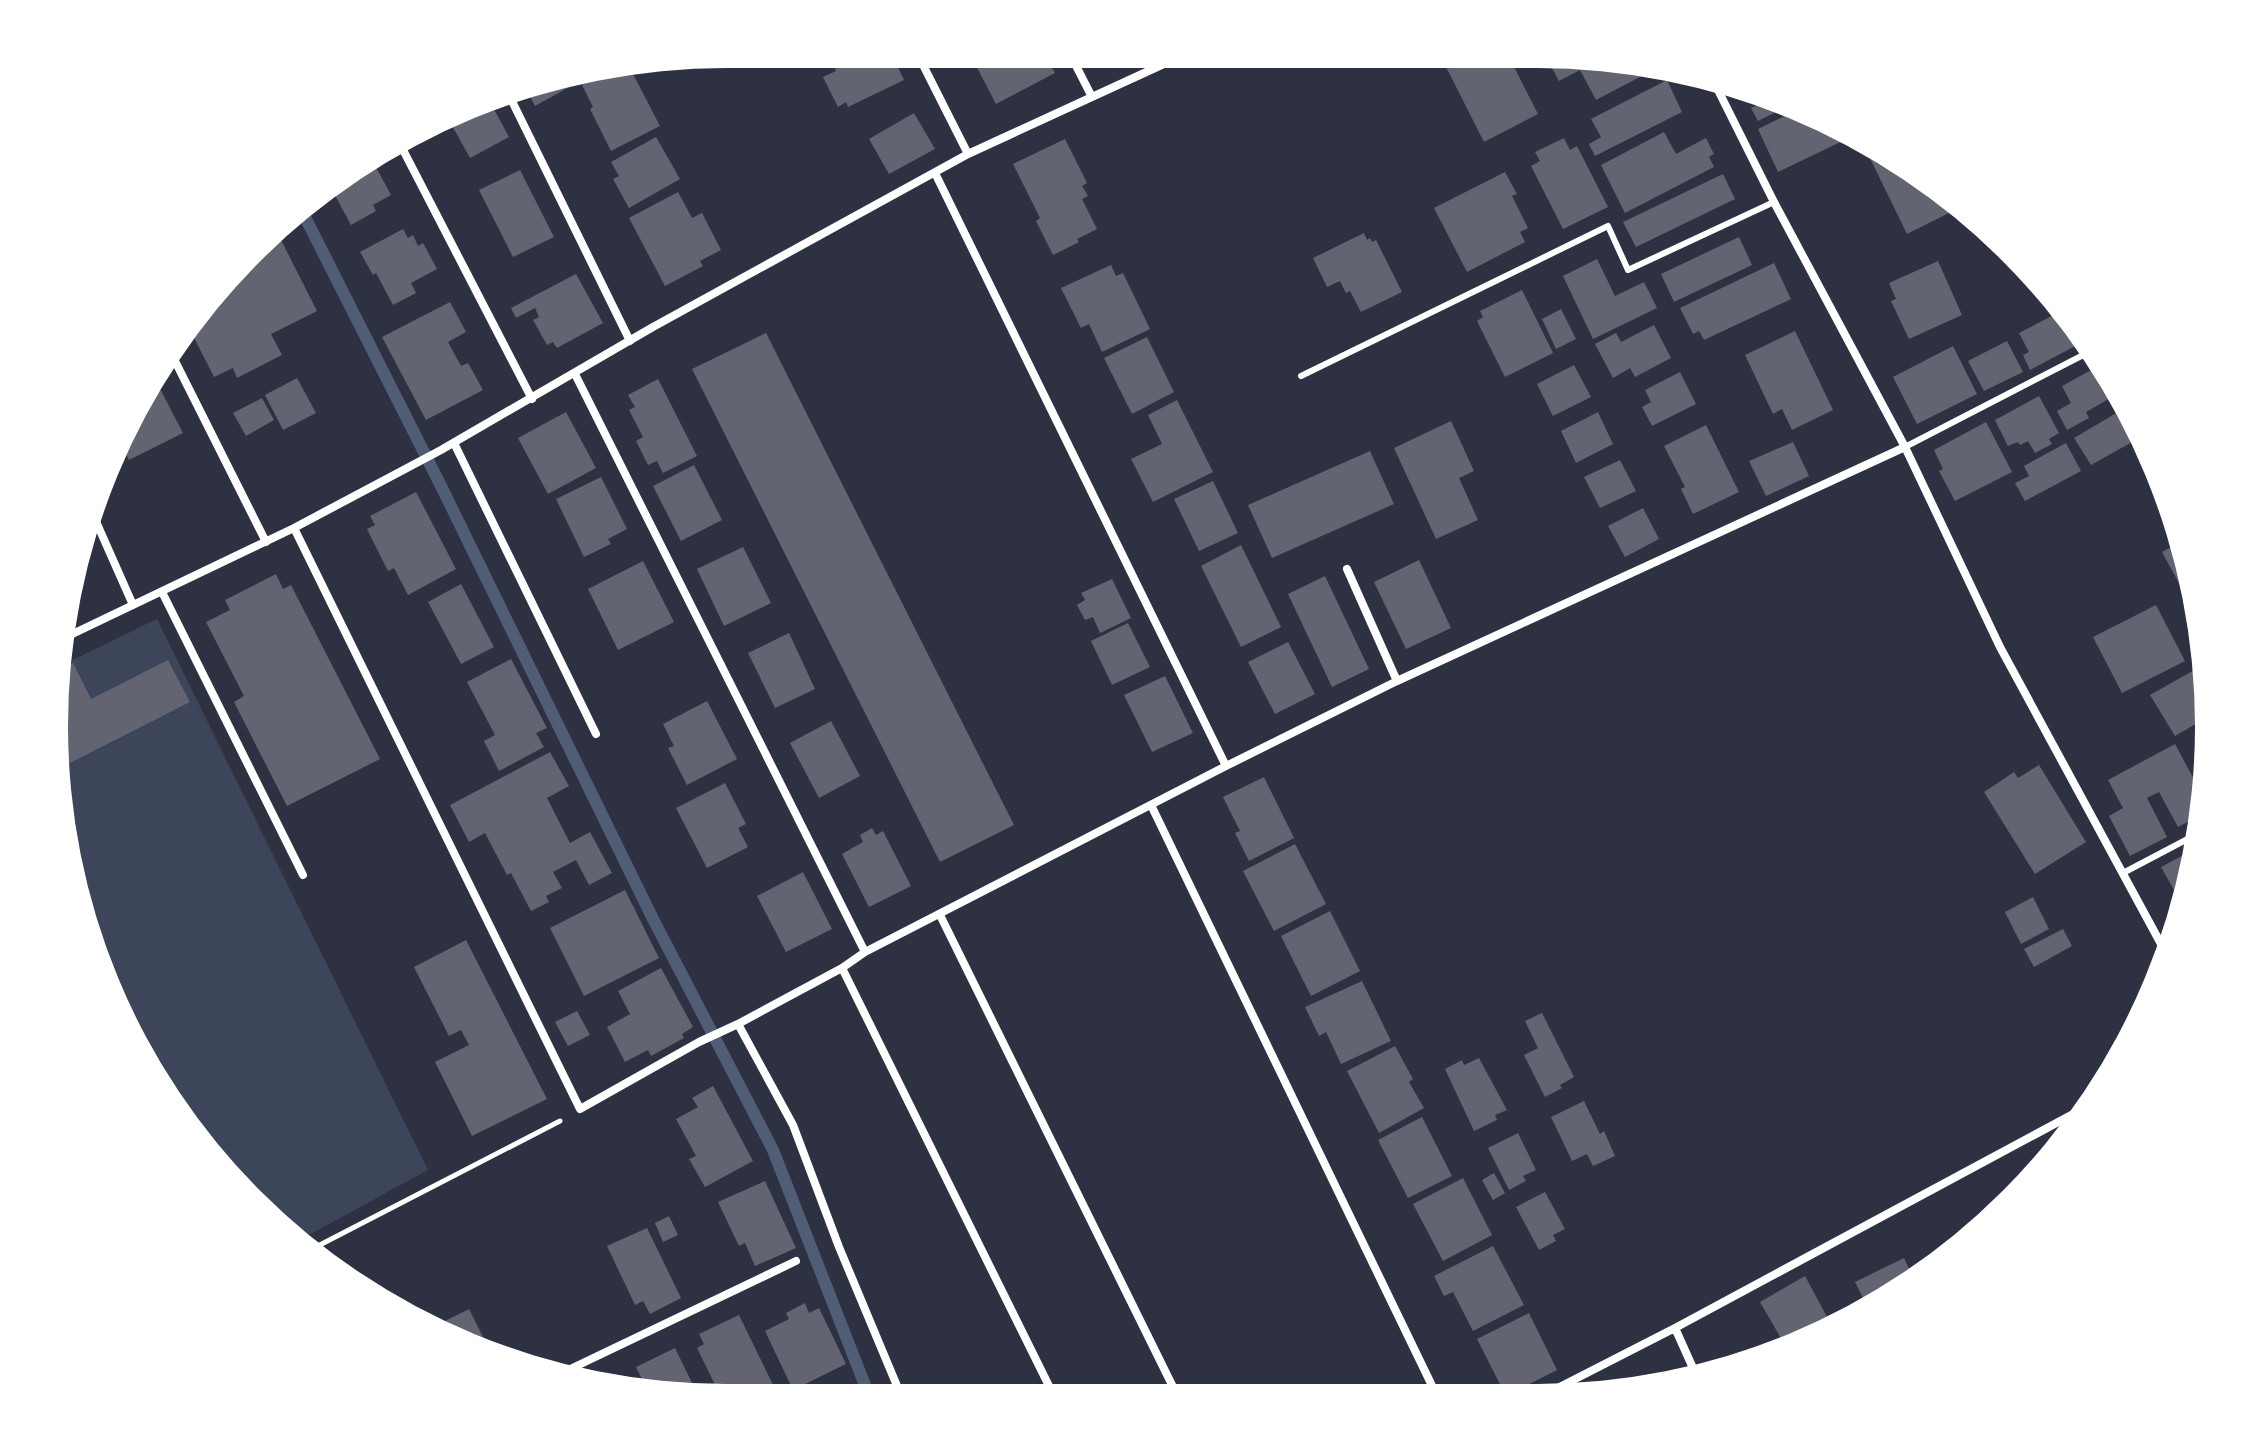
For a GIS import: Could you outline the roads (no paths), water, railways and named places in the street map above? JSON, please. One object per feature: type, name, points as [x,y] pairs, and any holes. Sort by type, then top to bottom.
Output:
[{"type":"street","points":[[925,68],[968,154]]},
{"type":"street","points":[[1077,68],[1092,97]]},
{"type":"street","points":[[75,633],[266,542],[441,450],[630,341],[968,154],[1155,68]]},
{"type":"street","points":[[1720,94],[1905,447],[2000,647],[2159,940]]},
{"type":"street","points":[[513,103],[630,341]]},
{"type":"street","points":[[404,152],[532,399]]},
{"type":"street","points":[[935,173],[1226,766]]},
{"type":"street","points":[[177,364],[266,542]]},
{"type":"street","points":[[575,374],[865,952]]},
{"type":"street","points":[[454,443],[596,734]]},
{"type":"street","points":[[294,528],[580,1109],[699,1042],[842,968],[865,952],[1226,766],[1397,681],[1905,447]]},
{"type":"street","points":[[99,528],[133,605]]},
{"type":"street","points":[[1347,569],[1397,681]]},
{"type":"street","points":[[162,592],[303,875]]},
{"type":"street","points":[[1151,805],[1431,1384]]},
{"type":"street","points":[[940,915],[1172,1384]]},
{"type":"street","points":[[842,968],[1048,1384]]},
{"type":"street","points":[[733,1026],[793,1125],[839,1247],[896,1384]]},
{"type":"street","points":[[1567,1383],[2065,1118]]},
{"type":"street","points":[[576,1366],[796,1261]]},
{"type":"street","points":[[1675,1328],[1692,1365]]},
{"type":"lane","points":[[1301,376],[1608,226],[1628,270],[1774,202]]},
{"type":"lane","points":[[1905,447],[2081,356]]},
{"type":"lane","points":[[2123,873],[2184,841]]},
{"type":"waterway","points":[[306,219],[653,919],[773,1150],[864,1384]]}]
